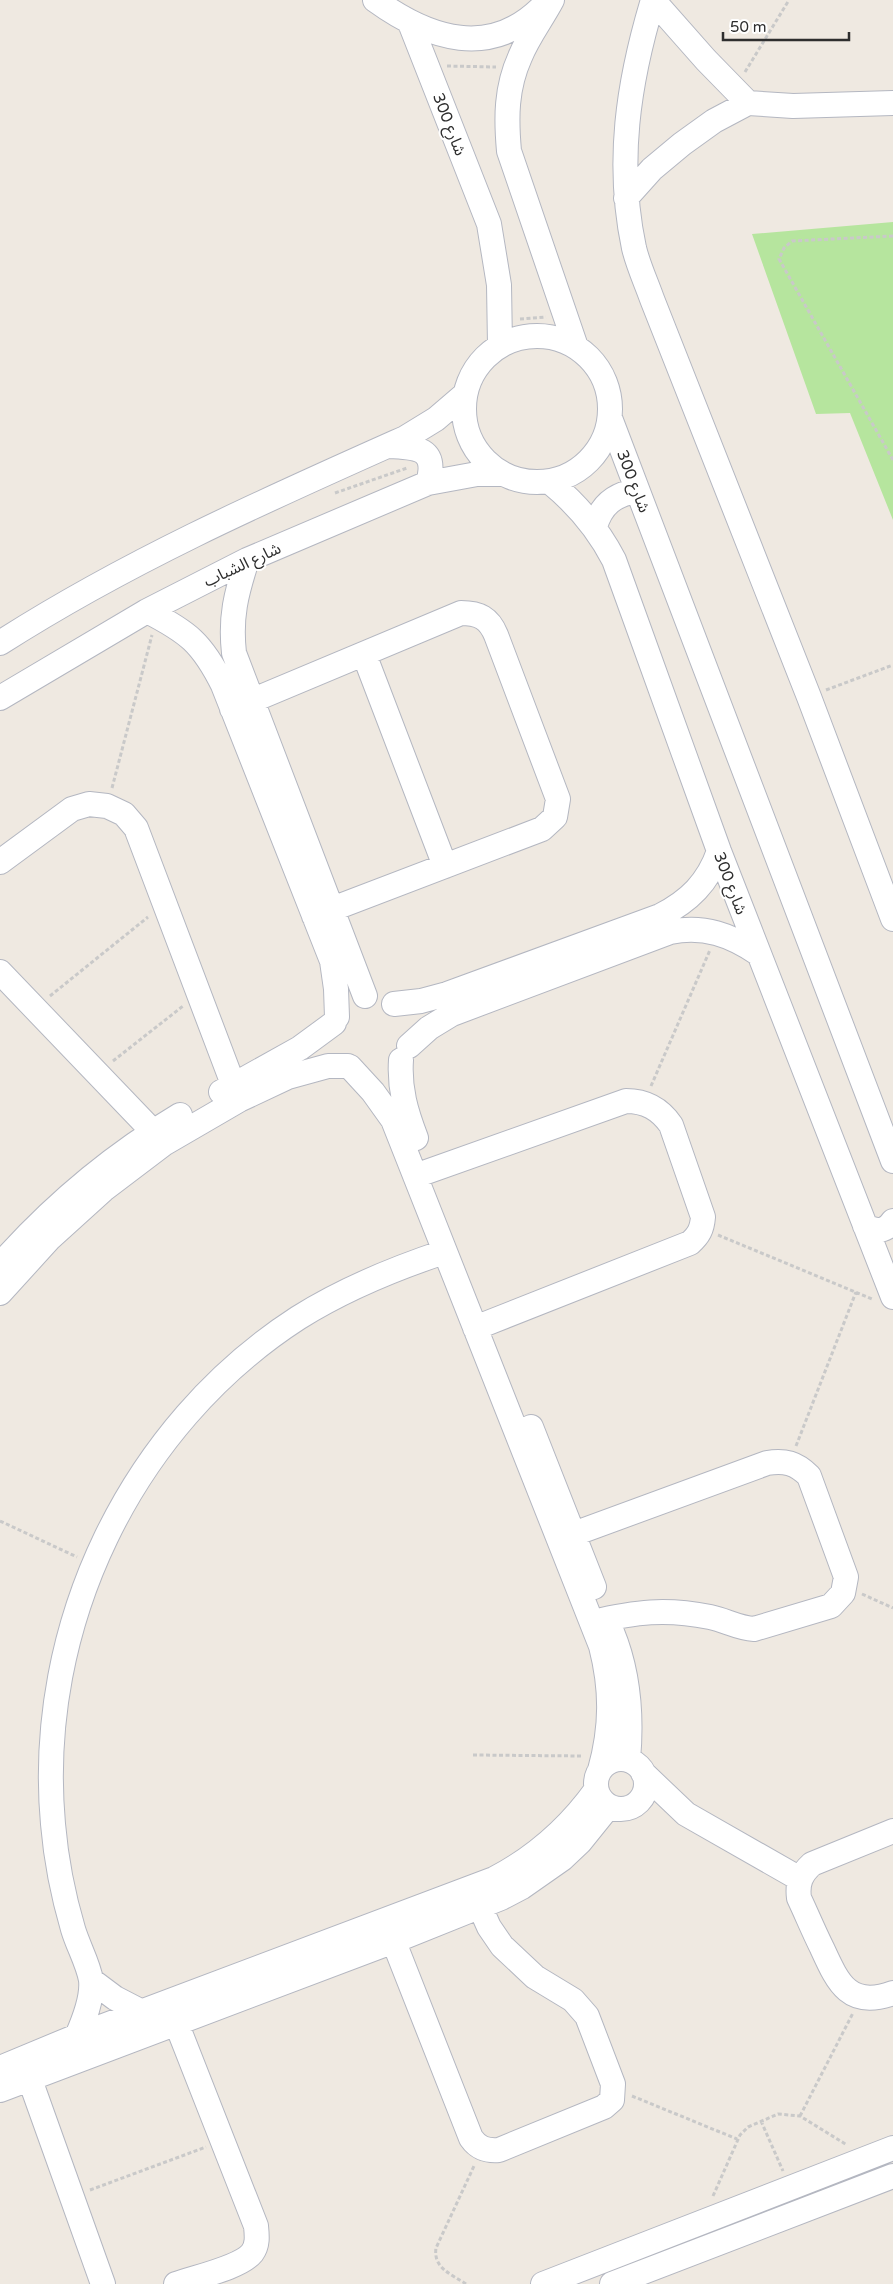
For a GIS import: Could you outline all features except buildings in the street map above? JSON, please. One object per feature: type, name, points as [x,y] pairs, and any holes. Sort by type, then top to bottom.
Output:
[{"type":"street","points":[[375,0],[410,23],[425,30],[449,37],[473,38],[490,36],[520,25],[534,16],[551,0]]},
{"type":"street","points":[[551,0],[520,56],[509,86],[506,119],[509,151],[576,347]]},
{"type":"street","points":[[653,0],[741,96],[802,106],[893,103]]},
{"type":"street","points":[[653,0],[638,48],[629,98],[625,148],[626,198],[635,250],[652,299],[809,697],[893,919]]},
{"type":"street","name":"شارع 300","points":[[410,23],[489,224],[499,285],[500,345]]},
{"type":"street","points":[[626,198],[652,169],[714,121],[741,96]]},
{"type":"street","points":[[538,336],[558,339],[576,347],[589,358],[599,371],[608,393],[610,418],[606,436],[597,452],[577,470],[551,483],[518,480],[502,474],[480,456],[466,432],[463,414],[464,395],[469,380],[477,366],[500,345],[518,338],[538,336]]},
{"type":"street","points":[[0,643],[98,584],[202,530],[388,446],[430,423],[464,395]]},
{"type":"street","name":"شارع 300","points":[[610,418],[893,1161]]},
{"type":"street","points":[[388,446],[411,447],[427,455],[431,464],[428,484]]},
{"type":"street","name":"شارع الشباب","points":[[0,698],[247,560],[428,484],[477,474],[502,474]]},
{"type":"street","name":"شارع 300","points":[[551,483],[568,496],[595,527],[614,560],[719,851],[865,1226],[886,1299]]},
{"type":"street","points":[[595,527],[598,516],[605,506],[626,493],[638,491]]},
{"type":"street","points":[[247,560],[233,607],[231,630],[242,705],[323,913],[365,996]]},
{"type":"street","points":[[242,705],[462,613],[473,613],[483,617],[492,624],[496,634],[558,799],[555,817],[542,829],[323,913]]},
{"type":"street","points":[[152,614],[193,639],[242,705]]},
{"type":"street","points":[[364,654],[445,866]]},
{"type":"street","points":[[0,862],[72,809],[89,804],[107,806],[124,814],[136,828],[236,1093]]},
{"type":"street","points":[[394,1004],[421,1001],[447,994],[660,916],[690,897],[703,884],[713,868],[719,851]]},
{"type":"street","points":[[690,897],[701,912],[709,931]]},
{"type":"street","points":[[323,913],[336,989],[333,1042],[336,1051],[373,1092],[393,1120],[422,1174],[599,1621],[621,1657],[627,1688],[635,1767],[646,1782],[641,1799],[607,1786]]},
{"type":"street","points":[[236,1093],[308,1070],[328,1066],[349,1066],[367,1073],[377,1073],[394,1066],[429,1028],[452,1014],[670,932],[686,928],[709,931],[739,940],[759,954]]},
{"type":"street","points":[[0,972],[159,1137]]},
{"type":"street","points":[[0,1265],[42,1221],[80,1187],[159,1137],[236,1093],[300,1048],[335,1020],[348,1003],[365,996],[385,998],[394,1004],[406,1018],[410,1036],[400,1081],[422,1174],[444,1252],[482,1325]]},
{"type":"street","points":[[422,1174],[626,1101],[652,1106],[663,1114],[671,1125],[703,1217],[702,1228],[697,1237],[690,1243],[482,1325]]},
{"type":"street","points":[[1,1290],[50,1238],[159,1137]]},
{"type":"street","points":[[865,1226],[878,1231],[884,1230],[893,1221]]},
{"type":"street","points":[[77,2036],[87,2009],[91,1980],[73,1930],[60,1877],[53,1824],[50,1770],[54,1717],[62,1664],[75,1612],[93,1564],[117,1513],[145,1467],[178,1425],[214,1385],[254,1350],[314,1309],[345,1291],[394,1269],[444,1252]]},
{"type":"street","points":[[566,1537],[767,1462],[790,1462],[809,1476],[814,1486],[846,1577],[845,1587],[840,1598],[831,1606],[754,1629],[743,1628],[714,1618],[684,1612],[652,1611],[599,1621]]},
{"type":"street","points":[[0,2068],[26,2068],[172,2011],[390,1931],[475,1897],[522,1887],[543,1874],[580,1842],[607,1786],[610,1696],[607,1670],[601,1646],[599,1621]]},
{"type":"street","points":[[607,1786],[607,1763],[617,1759],[635,1767],[686,1814]]},
{"type":"street","points":[[607,1786],[686,1814],[800,1879]]},
{"type":"street","points":[[893,1831],[812,1864],[800,1879],[799,1898],[834,1975],[842,1987],[869,1999],[893,1993]]},
{"type":"street","points":[[390,1931],[471,2138],[482,2149],[490,2151],[499,2150],[604,2107],[612,2100],[613,2088],[587,2016],[569,1997],[535,1977],[517,1962],[502,1946],[475,1897]]},
{"type":"street","points":[[91,1980],[115,1998],[142,2012]]},
{"type":"street","points":[[0,2090],[26,2068],[77,2036],[142,2012],[172,2011]]},
{"type":"street","points":[[172,2011],[256,2226],[257,2240],[252,2252],[242,2261],[176,2284]]},
{"type":"street","points":[[26,2068],[103,2284]]},
{"type":"street","points":[[543,2284],[893,2148]]},
{"type":"street","points":[[612,2284],[893,2176]]},
{"type":"street","points":[[799,2185],[818,2204]]},
{"type":"path","points":[[741,96],[789,0]]},
{"type":"path","points":[[429,70],[443,66],[492,66],[515,71]]},
{"type":"path","points":[[893,236],[792,241],[784,248],[779,259],[893,460]]},
{"type":"path","points":[[499,319],[546,317],[565,314]]},
{"type":"path","points":[[329,495],[404,468]]},
{"type":"path","points":[[107,806],[152,614]]},
{"type":"path","points":[[809,697],[893,665]]},
{"type":"path","points":[[34,1008],[164,904]]},
{"type":"path","points":[[644,1103],[709,931]]},
{"type":"path","points":[[98,1074],[199,993]]},
{"type":"path","points":[[702,1228],[856,1292],[886,1299]]},
{"type":"path","points":[[790,1462],[856,1292]]},
{"type":"path","points":[[0,1521],[93,1564]]},
{"type":"path","points":[[845,1587],[893,1608]]},
{"type":"path","points":[[472,1755],[607,1786]]},
{"type":"path","points":[[800,2116],[861,1997]]},
{"type":"path","points":[[613,2088],[737,2140]]},
{"type":"path","points":[[702,2222],[737,2140],[748,2126],[778,2114],[800,2116],[868,2158]]},
{"type":"path","points":[[761,2122],[799,2185]]},
{"type":"path","points":[[72,2197],[223,2141]]},
{"type":"path","points":[[466,2284],[439,2267],[435,2257],[436,2248],[482,2149]]},
{"type":"green space","points":[[893,222],[893,520],[850,413],[816,414],[752,234]]}]
